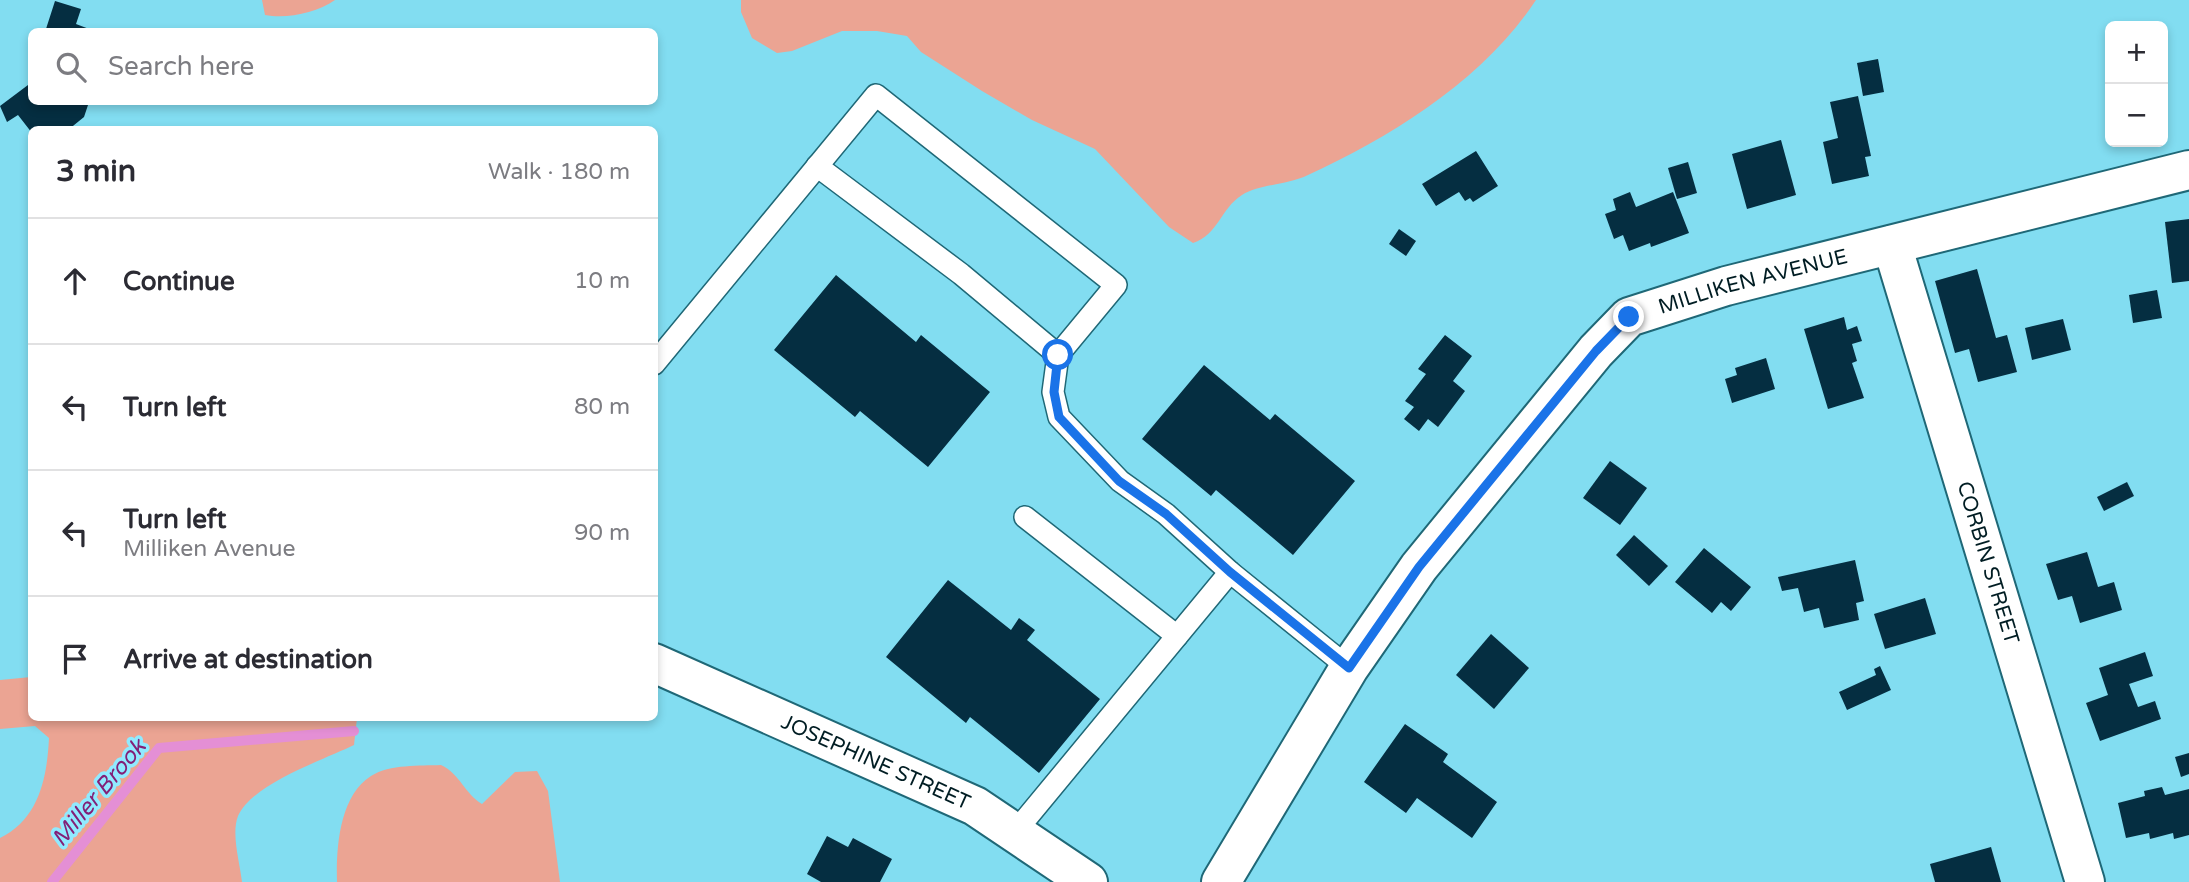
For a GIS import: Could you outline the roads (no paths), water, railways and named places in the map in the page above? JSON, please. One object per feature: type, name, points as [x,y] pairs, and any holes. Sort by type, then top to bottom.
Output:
[{"type":"street","name":"MILLIKEN AVENUE","points":[[1221,882],[1349,668],[1419,567],[1596,351],[1629,317],[1726,286],[2189,170]]},
{"type":"street","name":"CORBIN STREET","points":[[1892,245],[2085,882]]},
{"type":"street","name":"JOSEPHINE STREET","points":[[658,665],[975,806],[1088,882]]},
{"type":"lane","points":[[658,359],[876,96],[1116,285],[1058,355],[1054,392],[1059,417],[1119,481],[1166,514],[1230,572],[1349,668]]},
{"type":"lane","points":[[817,166],[961,274],[1058,355]]},
{"type":"lane","points":[[1026,517],[1177,636]]},
{"type":"lane","points":[[1014,831],[1230,572]]},
{"type":"waterway","name":"Miller Brook","points":[[52,882],[159,748],[354,731]]}]
